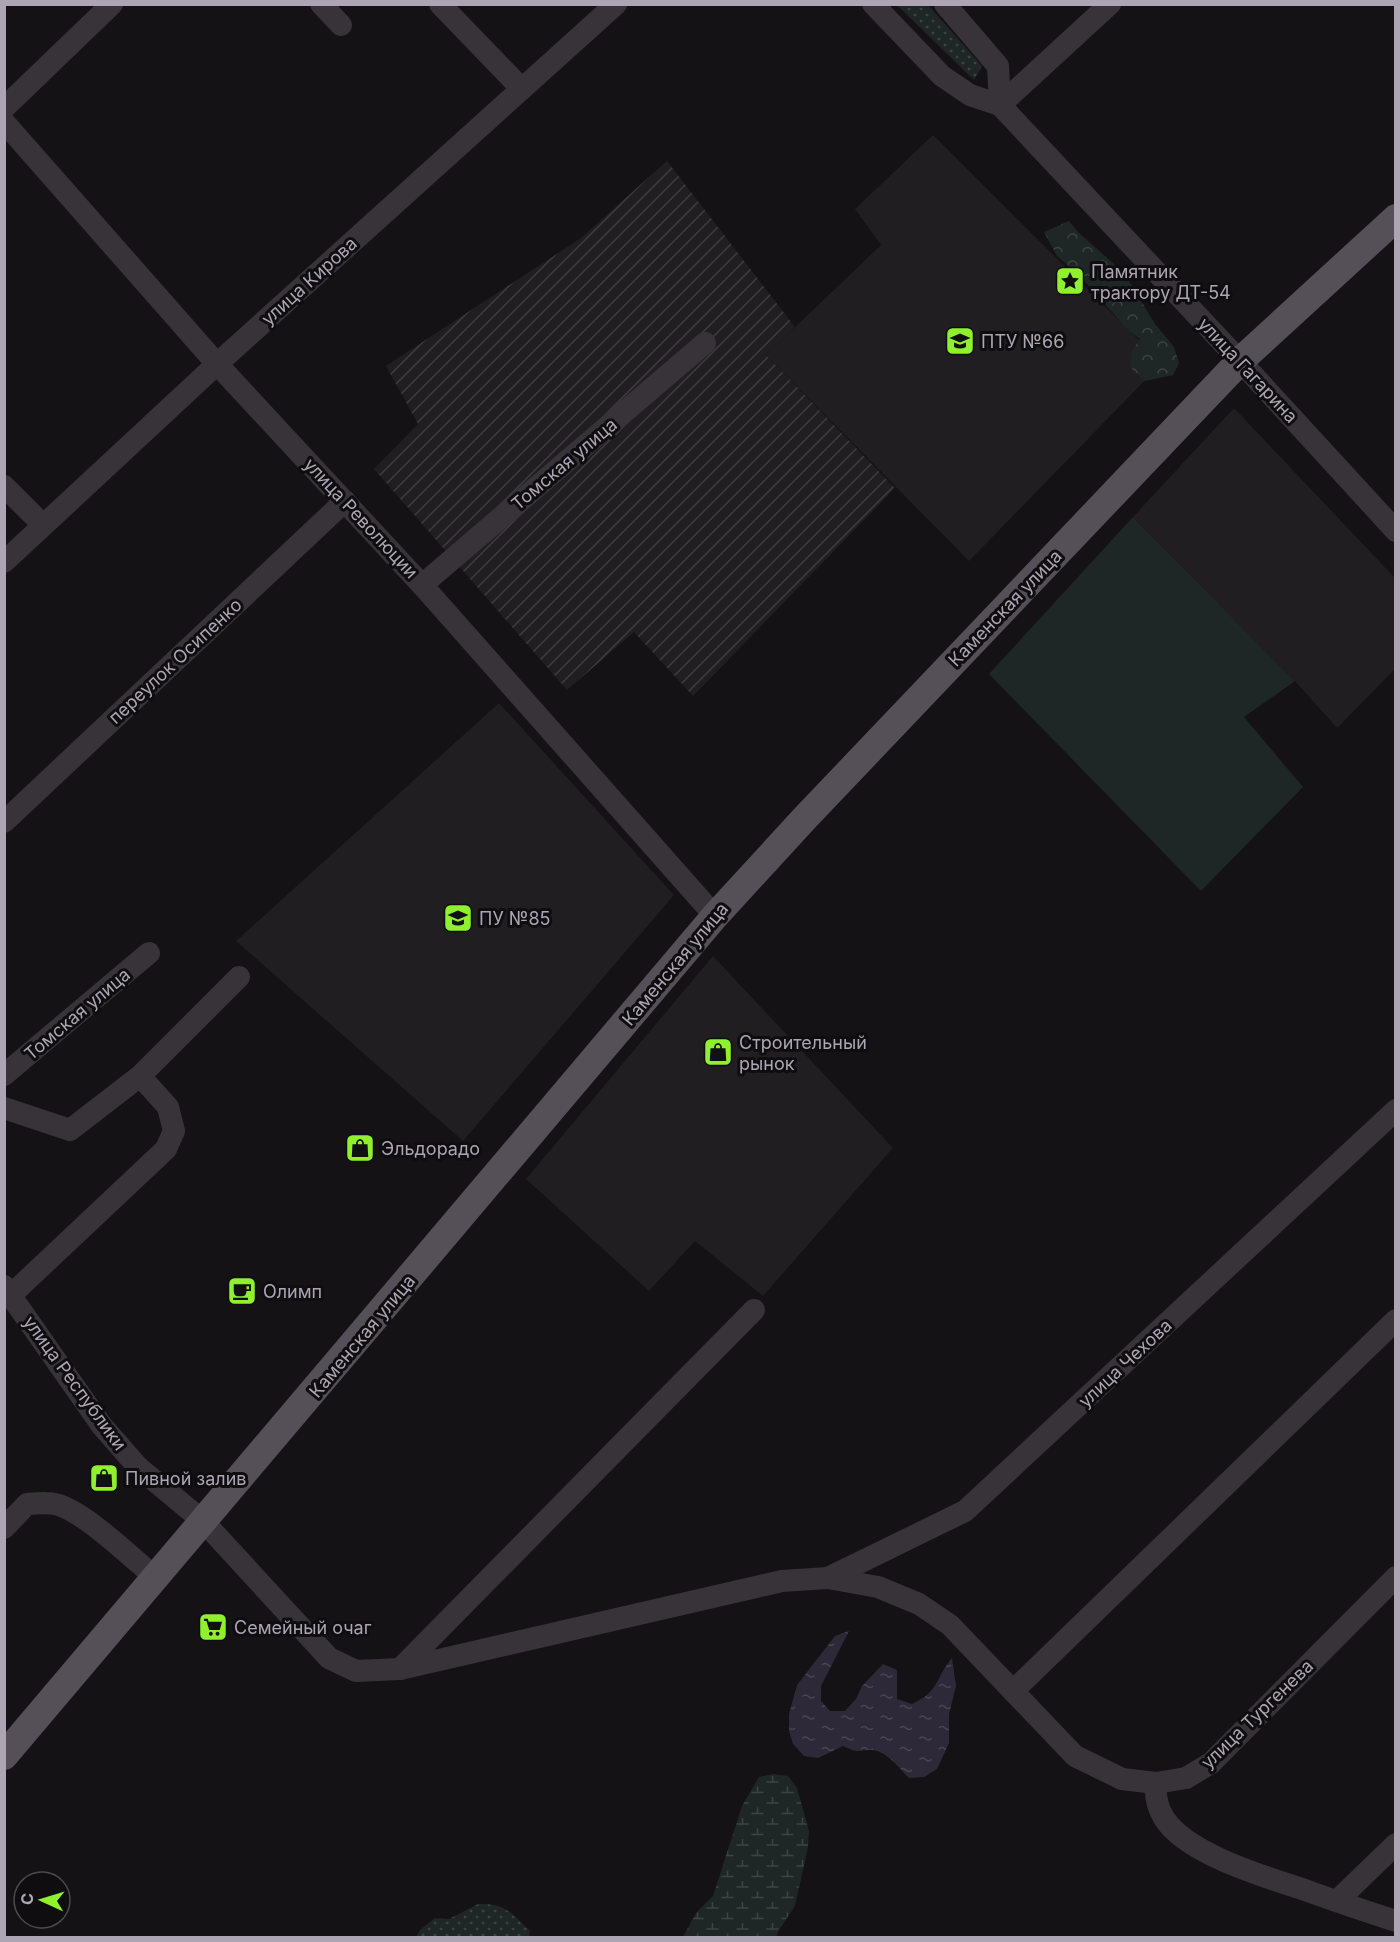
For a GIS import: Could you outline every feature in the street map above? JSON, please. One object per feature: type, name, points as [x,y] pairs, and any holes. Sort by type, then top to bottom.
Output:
[{"type":"main road","name":"Каменская улица","points":[[4,1756],[716,916],[804,819],[1240,361],[1395,218]]},
{"type":"street","points":[[321,4],[341,25]]},
{"type":"street","points":[[440,4],[522,89]]},
{"type":"street","name":"улица Кирова","points":[[4,562],[217,364],[616,4]]},
{"type":"street","name":"улица Гагарина","points":[[873,4],[942,76],[970,95],[1000,105],[1240,361],[1395,531]]},
{"type":"street","points":[[945,4],[998,66],[1000,105]]},
{"type":"street","points":[[1000,105],[1110,4]]},
{"type":"street","points":[[4,108],[108,6]]},
{"type":"street","name":"улица Революции","points":[[4,122],[217,364],[423,585],[716,916]]},
{"type":"street","name":"Томская улица","points":[[423,585],[705,343]]},
{"type":"street","points":[[4,486],[43,525]]},
{"type":"street","name":"переулок Осипенко","points":[[4,822],[345,501]]},
{"type":"street","name":"Томская улица","points":[[4,1075],[149,953]]},
{"type":"street","points":[[4,1108],[70,1130],[140,1076],[239,977]]},
{"type":"street","points":[[8,1290],[166,1149],[174,1131],[168,1107],[140,1076]]},
{"type":"street","name":"улица Чехова","points":[[828,1578],[965,1511],[1395,1110]]},
{"type":"street","name":"улица Республики","points":[[8,1290],[102,1426],[138,1467],[204,1522],[329,1658],[356,1671],[400,1669],[782,1581],[828,1578]]},
{"type":"street","points":[[400,1669],[754,1310]]},
{"type":"street","points":[[1013,1691],[1395,1320]]},
{"type":"street","points":[[4,1528],[27,1504],[45,1503],[60,1506],[82,1517],[156,1578]]},
{"type":"street","name":"улица Тургенева","points":[[828,1578],[878,1587],[919,1604],[950,1625],[1075,1756],[1122,1779],[1156,1783],[1186,1778],[1211,1763],[1395,1576]]},
{"type":"street","points":[[1156,1783],[1155,1798],[1164,1819],[1180,1835],[1216,1857],[1395,1921]]},
{"type":"street","points":[[1337,1901],[1395,1844]]},
{"type":"shaded area","name":"ПТУ №66","points":[[933,135],[1162,363],[969,561],[766,355],[881,245],[855,209]]},
{"type":"shaded area","points":[[667,161],[795,327],[766,355],[895,488],[693,696],[634,632],[567,690],[374,469],[418,424],[386,366],[581,238]]},
{"type":"shaded area","points":[[1234,408],[1395,578],[1395,669],[1337,728],[1295,681],[1133,517]]},
{"type":"shaded area","name":"ПУ №85","points":[[499,703],[674,895],[463,1141],[236,941]]},
{"type":"shaded area","name":"Строительный рынок","points":[[713,956],[893,1148],[763,1296],[695,1241],[649,1291],[526,1179]]},
{"type":"green space","points":[[897,5],[928,5],[982,66],[974,80]]},
{"type":"green space","points":[[1069,221],[1079,233],[1124,273],[1155,324],[1174,347],[1179,363],[1173,375],[1145,381],[1130,367],[1132,351],[1140,339],[1129,331],[1079,275],[1057,256],[1044,232]]},
{"type":"green space","points":[[1133,517],[1295,681],[1244,717],[1303,787],[1201,891],[989,674]]},
{"type":"green space","points":[[773,1774],[788,1776],[797,1788],[809,1831],[808,1847],[795,1906],[776,1937],[683,1937],[696,1913],[713,1896],[742,1806],[759,1777]]},
{"type":"green space","points":[[478,1904],[495,1905],[507,1910],[530,1931],[529,1937],[416,1937],[420,1930],[435,1918],[449,1919]]},
{"type":"water","points":[[849,1631],[821,1686],[821,1701],[830,1711],[845,1711],[856,1699],[862,1686],[883,1664],[897,1670],[897,1699],[912,1704],[928,1694],[952,1658],[956,1686],[949,1714],[949,1743],[937,1769],[924,1777],[909,1778],[892,1760],[877,1751],[855,1751],[843,1746],[818,1758],[804,1756],[793,1744],[789,1731],[789,1714],[797,1685],[835,1636]]},
{"type":"place","name":"Памятник трактору ДТ-54","points":[[1070,281]]},
{"type":"place","name":"ПТУ №66","points":[[960,341]]},
{"type":"place","name":"ПУ №85","points":[[458,918]]},
{"type":"place","name":"Строительный рынок","points":[[718,1052]]},
{"type":"place","name":"Эльдорадо","points":[[360,1148]]},
{"type":"place","name":"Олимп","points":[[242,1291]]},
{"type":"place","name":"Пивной залив","points":[[104,1478]]},
{"type":"place","name":"Семейный очаг","points":[[213,1627]]}]
